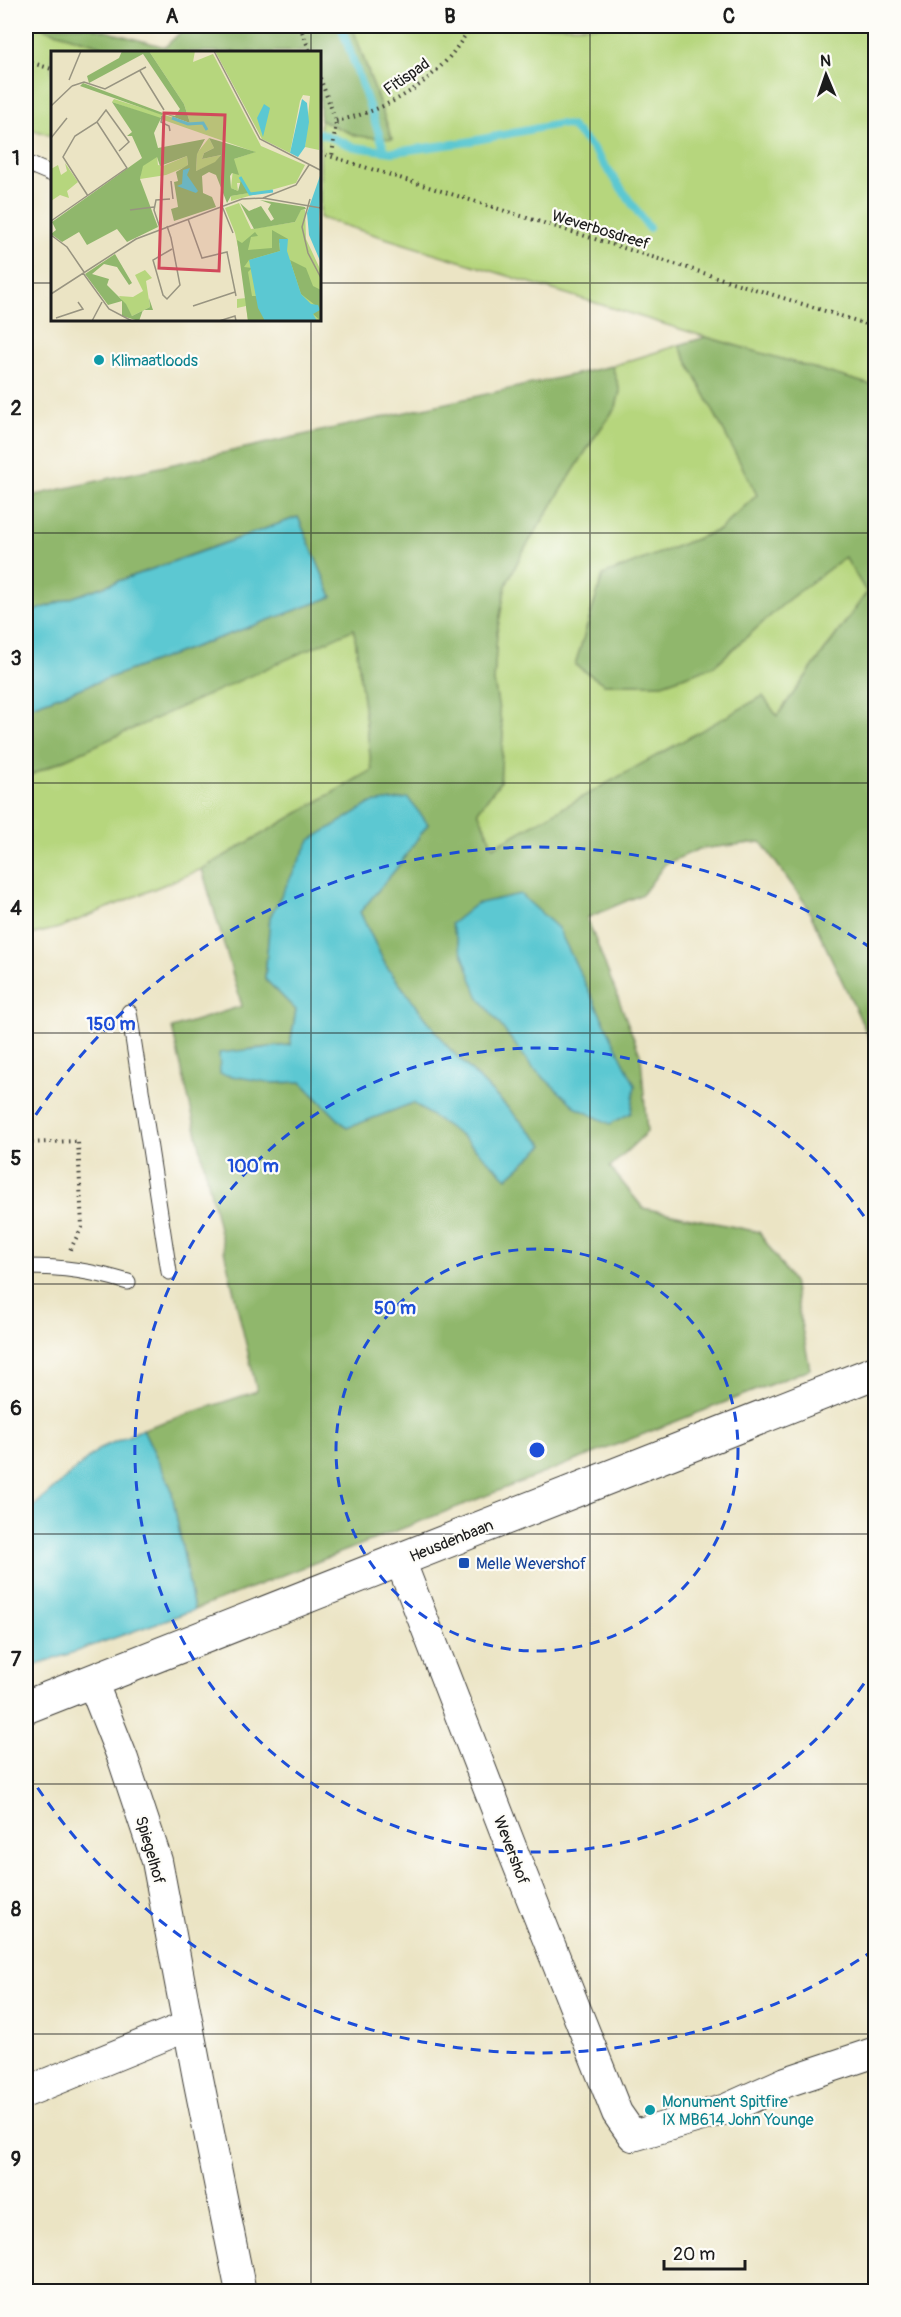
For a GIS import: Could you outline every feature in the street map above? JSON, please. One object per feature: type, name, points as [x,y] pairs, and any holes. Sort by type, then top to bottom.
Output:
[{"type":"main road","name":"Heusdenbaan","points":[[26,1707],[876,1372]]},
{"type":"street","name":"Wevershof","points":[[400,1560],[514,1857],[617,2113],[633,2136],[726,2109],[786,2082],[876,2052]]},
{"type":"street","name":"Spiegelhof","points":[[92,1681],[123,1759],[157,1861],[242,2292]]},
{"type":"street","points":[[26,2092],[188,2026]]},
{"type":"lane","points":[[26,164],[51,174]]},
{"type":"lane","points":[[129,1012],[169,1272]]},
{"type":"lane","points":[[26,1267],[61,1267],[94,1272],[128,1282]]},
{"type":"path","points":[[300,26],[310,51]]},
{"type":"path","name":"Fitispad","points":[[336,121],[357,117],[397,100],[442,66],[472,26]]},
{"type":"path","points":[[26,61],[51,69]]},
{"type":"path","points":[[321,81],[336,121],[332,157]]},
{"type":"path","name":"Weverbosdreef","points":[[321,153],[876,327]]},
{"type":"path","points":[[26,1143],[78,1141],[82,1227],[61,1267]]},
{"type":"green space","points":[[26,26],[36,26],[117,51],[51,51],[51,136],[26,128]]},
{"type":"green space","points":[[36,26],[87,26],[165,47],[187,26],[352,26],[392,139],[357,136],[321,120],[321,51],[117,51]]},
{"type":"green space","points":[[352,26],[875,26],[875,386],[706,337],[321,218],[321,120],[357,136],[392,138]]},
{"type":"green space","points":[[706,337],[875,386],[875,1050],[805,903],[761,842],[699,849],[665,864],[643,894],[587,918],[641,1057],[647,1132],[610,1167],[643,1208],[759,1232],[793,1282],[810,1369],[194,1610],[171,1488],[143,1429],[257,1391],[172,1028],[242,1006],[202,869],[372,770],[354,629],[26,777],[26,708],[332,597],[298,517],[26,614],[26,497],[612,366],[620,391],[616,407],[522,553],[506,585],[497,632],[494,682],[503,733],[500,782],[478,811],[493,847],[763,696],[777,716],[867,593],[845,557],[789,599],[714,666],[662,684],[604,684],[575,665],[603,575],[719,530],[757,495],[679,345]],"holes":[[[339,824],[428,824],[396,869],[360,912],[386,966],[447,1046],[544,1145],[507,1178],[464,1138],[413,1103],[347,1128],[301,1082],[273,1083],[250,1049],[290,1045],[296,1010],[265,979],[270,917],[311,840]]]},
{"type":"green space","points":[[679,345],[757,495],[719,530],[603,575],[575,665],[605,684],[662,684],[714,666],[789,599],[845,557],[867,592],[777,716],[763,697],[493,847],[478,811],[500,782],[503,733],[494,682],[497,632],[506,585],[522,553],[616,407],[620,391],[612,366]]},
{"type":"green space","points":[[354,628],[372,770],[202,869],[59,928],[26,936],[26,777]]},
{"type":"water","points":[[298,517],[332,597],[26,708],[26,614]]},
{"type":"water","points":[[408,798],[428,824],[396,869],[360,912],[386,966],[447,1046],[544,1145],[507,1178],[464,1138],[413,1103],[347,1128],[301,1082],[273,1083],[220,1074],[219,1053],[290,1045],[296,1010],[265,979],[270,917],[310,840],[371,803]]},
{"type":"water","points":[[520,894],[558,928],[635,1085],[631,1113],[610,1124],[577,1108],[533,1068],[478,996],[451,924],[476,904]]},
{"type":"water","points":[[143,1429],[171,1488],[194,1610],[26,1669],[26,1513],[99,1449]]},
{"type":"waterway","points":[[341,26],[385,151]]},
{"type":"waterway","points":[[321,133],[354,147],[393,152],[461,143],[559,124],[571,126],[594,150],[649,228]]},
{"type":"place","name":"Klimaatloods","points":[[99,360]]},
{"type":"place","name":"Melle Wevershof","points":[[464,1563]]},
{"type":"place","name":"Monument Spitfire IX MB614 John Younge","points":[[650,2110]]}]
